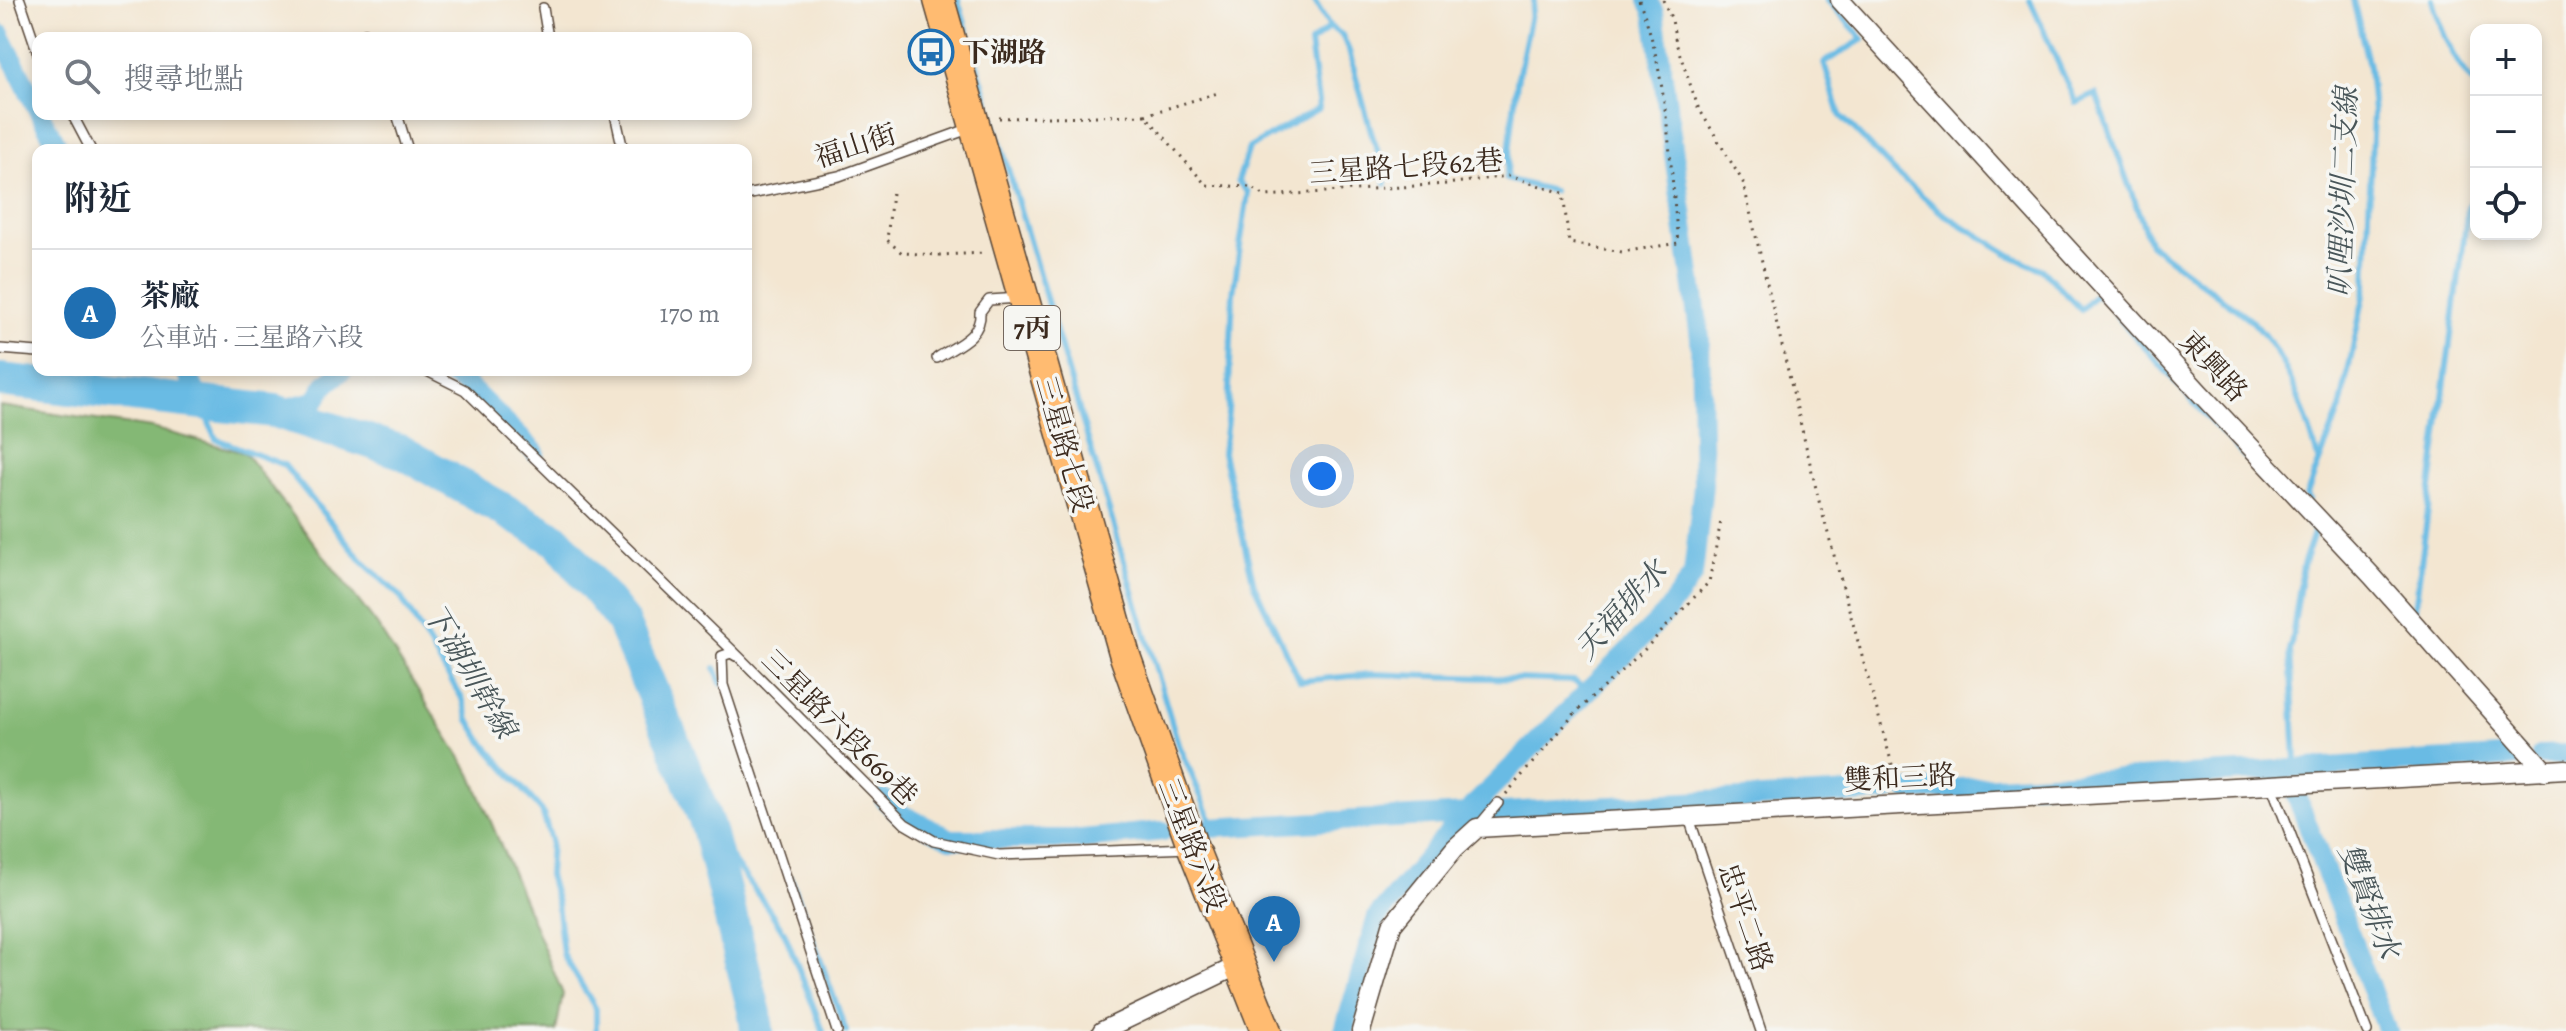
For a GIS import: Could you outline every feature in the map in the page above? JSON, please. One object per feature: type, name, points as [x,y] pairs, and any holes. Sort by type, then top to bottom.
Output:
[{"type":"main road","name":"三星路七段","points":[[939,0],[1125,656]]},
{"type":"main road","name":"三星路六段","points":[[1125,656],[1188,835],[1266,1031]]},
{"type":"street","name":"東興路","points":[[1840,0],[2372,576],[2545,771]]},
{"type":"street","name":"雙和三路","points":[[1482,822],[1689,818],[2566,769]]},
{"type":"street","points":[[1361,1031],[1392,925],[1455,848],[1482,822]]},
{"type":"street","points":[[1102,1031],[1239,965]]},
{"type":"lane","points":[[20,0],[32,35]]},
{"type":"lane","points":[[543,8],[547,32]]},
{"type":"lane","points":[[75,120],[88,144]]},
{"type":"lane","points":[[399,120],[406,144]]},
{"type":"lane","points":[[616,120],[622,144]]},
{"type":"lane","name":"福山街","points":[[752,194],[839,176],[973,123]]},
{"type":"lane","points":[[937,358],[974,335],[981,320],[980,312],[989,300],[1023,297]]},
{"type":"lane","points":[[0,349],[32,352]]},
{"type":"lane","name":"三星路六段669巷","points":[[437,376],[465,390],[905,824],[934,841],[999,855],[1188,835]]},
{"type":"lane","points":[[739,657],[731,653],[722,656],[723,685],[837,1031]]},
{"type":"lane","points":[[2271,784],[2367,1031]]},
{"type":"lane","points":[[1482,822],[1498,803]]},
{"type":"lane","name":"忠平二路","points":[[1689,818],[1761,1031]]},
{"type":"path","name":"三星路七段62巷","points":[[1145,115],[1206,185],[1251,187],[1265,196],[1446,184],[1508,176],[1563,193],[1569,243],[1622,252],[1678,243],[1661,87],[1639,0]]},
{"type":"path","points":[[1663,0],[1698,107],[1743,182],[1819,501],[1897,780]]},
{"type":"path","points":[[973,123],[1145,115],[1221,92]]},
{"type":"path","points":[[892,193],[887,240],[902,253],[939,255],[1009,251]]},
{"type":"path","points":[[1498,803],[1576,712],[1643,651],[1709,582],[1721,521]]},
{"type":"green space","points":[[0,406],[152,428],[245,453],[377,625],[471,774],[563,994],[556,1031],[0,1031]]},
{"type":"waterway","points":[[958,0],[1177,740],[1214,827]]},
{"type":"waterway","points":[[1314,0],[1330,27],[1310,43],[1319,108],[1249,148],[1238,181],[1248,193],[1233,294],[1228,412],[1223,453],[1254,585],[1300,681],[1372,674],[1574,681],[1587,691]]},
{"type":"waterway","points":[[1534,0],[1517,82],[1506,179],[1553,191]]},
{"type":"waterway","name":"天福排水","points":[[1344,1031],[1377,917],[1464,815],[1665,614],[1693,575],[1703,485],[1700,338],[1654,13],[1648,0]]},
{"type":"waterway","points":[[1827,0],[1863,39],[1824,63],[1840,115],[1898,175],[1942,213],[2014,257],[2043,270],[2081,310],[2097,293],[2100,297]]},
{"type":"waterway","points":[[2030,0],[2076,103],[2096,94],[2150,244],[2252,321],[2265,336],[2293,385],[2318,458]]},
{"type":"waterway","name":"叭哩沙圳二支線","points":[[2309,500],[2306,496],[2340,409],[2366,286],[2373,113],[2369,66],[2353,0]]},
{"type":"waterway","points":[[2432,0],[2449,46],[2470,78]]},
{"type":"waterway","points":[[1330,27],[1342,35],[1349,51],[1386,184]]},
{"type":"waterway","points":[[0,34],[32,98]]},
{"type":"waterway","points":[[43,120],[57,144]]},
{"type":"waterway","points":[[2414,616],[2470,204]]},
{"type":"waterway","points":[[2115,314],[2205,415],[2315,530],[2303,565],[2290,651],[2296,761]]},
{"type":"waterway","points":[[189,376],[200,401]]},
{"type":"waterway","points":[[275,411],[315,401],[325,385],[336,376]]},
{"type":"waterway","points":[[452,376],[468,386],[535,452]]},
{"type":"waterway","points":[[0,380],[275,411],[402,452],[558,541],[622,621],[692,786],[708,827],[757,1031]]},
{"type":"waterway","name":"下湖圳幹線","points":[[200,401],[216,439],[284,465],[363,562],[400,596],[463,700],[469,720],[485,745],[542,811],[551,840],[549,875],[557,903],[563,954],[596,1009],[596,1031]]},
{"type":"waterway","points":[[715,668],[721,683]]},
{"type":"waterway","points":[[2541,755],[2566,754]]},
{"type":"waterway","points":[[1908,791],[2518,756]]},
{"type":"waterway","points":[[1210,828],[1888,791]]},
{"type":"waterway","name":"雙賢排水","points":[[2295,792],[2387,1031]]},
{"type":"waterway","points":[[884,799],[899,813],[951,839],[1082,839],[1163,831]]},
{"type":"waterway","points":[[708,827],[785,934],[823,1031]]},
{"type":"waterway","points":[[791,878],[846,1031]]},
{"type":"place","name":"下湖路","points":[[931,52]]},
{"type":"place","name":"茶廠","points":[[1274,962]]}]
